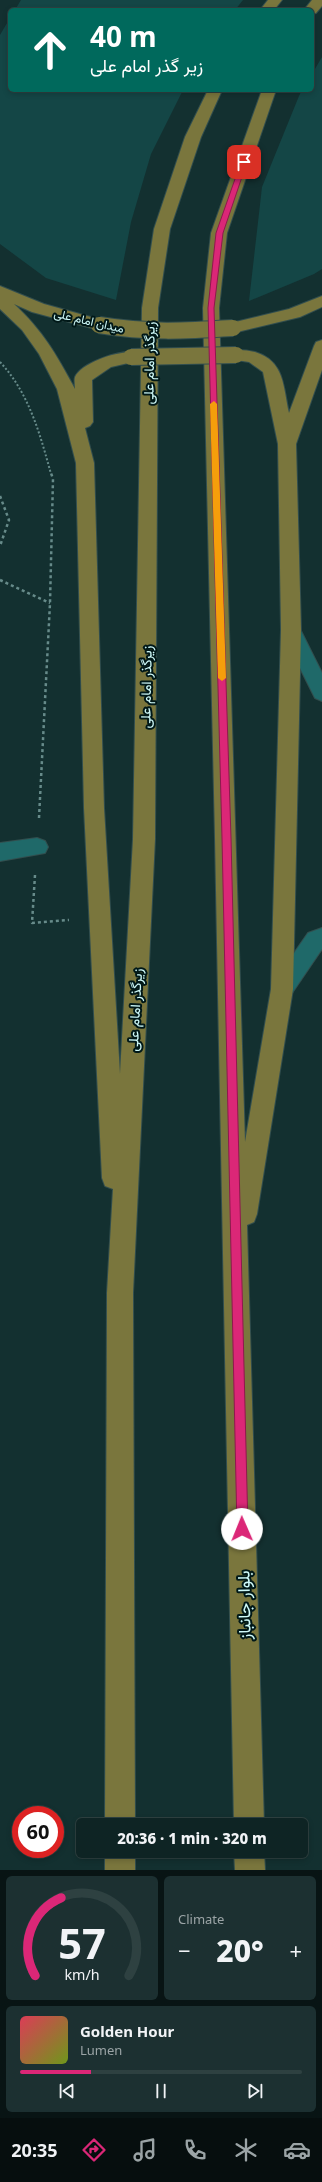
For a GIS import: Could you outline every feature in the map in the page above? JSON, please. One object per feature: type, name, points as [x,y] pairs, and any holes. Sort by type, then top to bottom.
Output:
[{"type":"main road","points":[[269,8],[275,0]]},
{"type":"main road","points":[[313,8],[320,0]]},
{"type":"main road","name":"زیرگذر امام علی","points":[[120,1293],[144,839],[150,308],[162,229],[193,137],[214,92]]},
{"type":"main road","points":[[236,1264],[211,308],[219,233],[268,92]]},
{"type":"main road","name":"میدان امام علی","points":[[0,292],[38,308],[99,325],[135,331],[173,332],[233,328],[294,313],[322,301]]},
{"type":"main road","points":[[0,300],[28,326],[47,352],[66,389],[85,463]]},
{"type":"main road","points":[[287,444],[322,346]]},
{"type":"main road","points":[[120,1818],[120,1293],[93,800],[83,378],[96,367],[112,359],[131,357],[236,355],[253,357],[265,362],[271,370],[287,444],[291,630],[282,989],[236,1264]]},
{"type":"main road","name":"بلوار جانباز","points":[[236,1264],[249,1818]]},
{"type":"main road","points":[[120,1858],[120,1870]]},
{"type":"main road","points":[[250,1858],[250,1870]]},
{"type":"street","points":[[291,630],[322,692]]},
{"type":"street","points":[[0,852],[37,847]]},
{"type":"street","points":[[282,989],[316,940],[322,937]]},
{"type":"path","points":[[0,362],[13,376],[37,424],[53,479],[50,603],[32,923],[100,918]]},
{"type":"path","points":[[0,496],[9,520],[0,546]]},
{"type":"path","points":[[0,580],[50,603]]},
{"type":"shaded area","points":[[21,0],[243,0],[237,8],[16,8]]},
{"type":"shaded area","points":[[8,21],[8,92],[182,92],[151,154],[131,222],[116,300],[46,278],[0,244],[0,35]]},
{"type":"shaded area","points":[[322,57],[322,269],[314,274],[249,301],[262,187],[301,92],[314,92],[314,71]]},
{"type":"slow traffic","points":[[214,404],[222,678]]},
{"type":"route","points":[[242,1529],[226,838],[211,308],[219,233],[244,162]]}]
